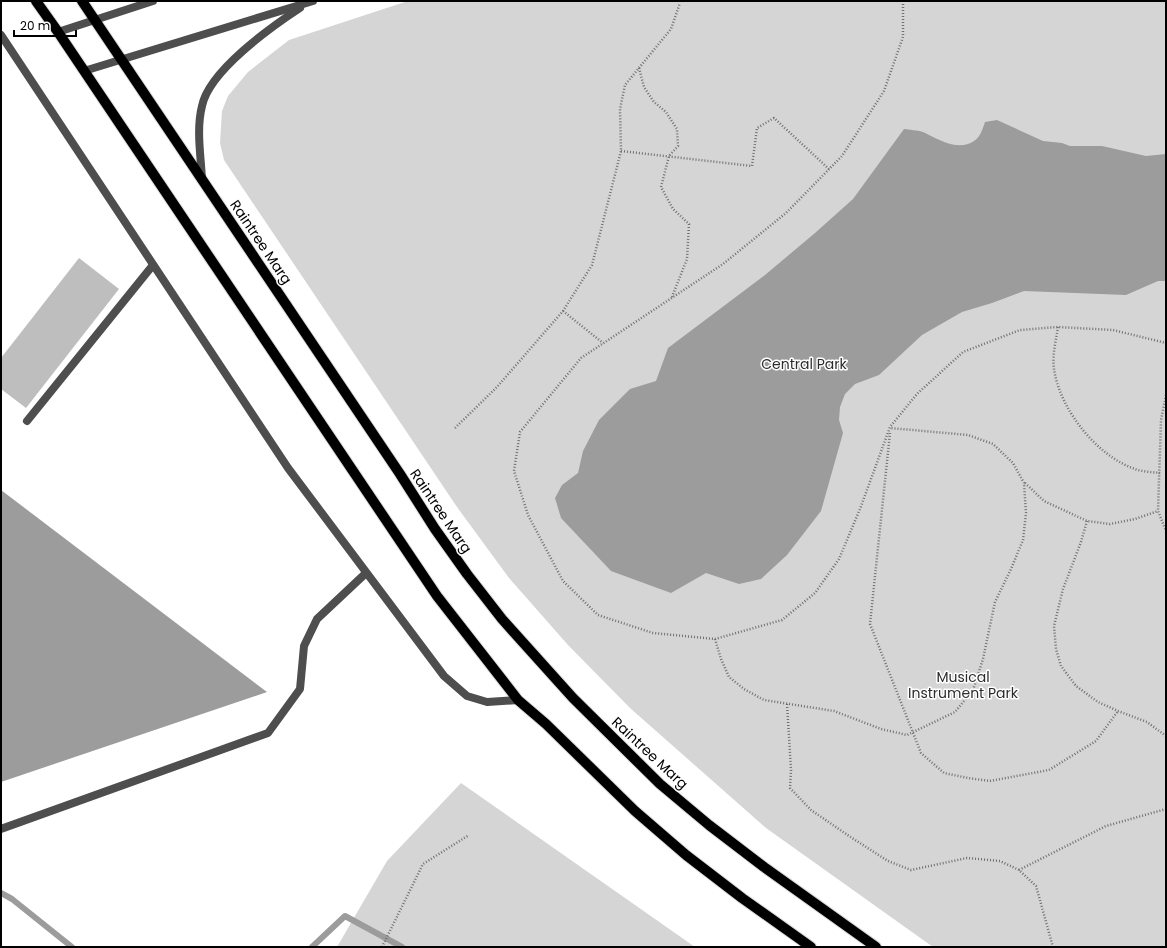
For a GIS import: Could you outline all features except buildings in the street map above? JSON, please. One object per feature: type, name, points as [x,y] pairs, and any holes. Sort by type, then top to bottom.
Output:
[{"type":"main road","points":[[36,1],[437,596],[518,700],[546,724],[657,831],[742,898],[811,947]]},
{"type":"main road","name":"Raintree Marg","points":[[82,1],[396,468],[435,530],[502,619],[578,703],[660,784],[709,826],[876,947]]},
{"type":"street","points":[[58,32],[153,1]]},
{"type":"street","points":[[84,71],[310,2]]},
{"type":"street","points":[[202,180],[200,124],[202,106],[208,90],[220,74],[237,57],[284,18],[310,2]]},
{"type":"street","points":[[1,35],[288,468],[444,676],[467,696],[487,702],[518,700]]},
{"type":"street","points":[[27,421],[153,265]]},
{"type":"street","points":[[1,829],[268,733],[300,689],[304,646],[317,619],[366,572]]},
{"type":"path","points":[[903,1],[903,37],[884,91],[842,156],[786,213],[723,264],[672,296],[581,358],[520,432],[514,471],[528,515],[563,581],[598,614],[653,633],[715,639],[782,620],[815,593],[839,559],[860,509],[890,428],[917,394],[963,352],[1020,330],[1058,327],[1113,330],[1166,343]]},
{"type":"path","points":[[455,428],[497,387],[563,311],[592,265],[621,151],[620,109],[625,85],[638,67],[671,29],[680,3]]},
{"type":"path","points":[[638,67],[644,87],[654,102],[666,112],[677,128],[678,146],[669,156],[661,187],[673,209],[690,224],[687,259],[672,296]]},
{"type":"path","points":[[621,151],[752,166],[757,128],[774,118],[829,169]]},
{"type":"path","points":[[563,311],[603,343]]},
{"type":"path","points":[[1058,327],[1054,354],[1054,370],[1063,399],[1074,420],[1092,440],[1116,460],[1136,470],[1160,473]]},
{"type":"path","points":[[1166,395],[1161,420],[1158,511],[1166,530]]},
{"type":"path","points":[[890,428],[968,435],[994,444],[1013,463],[1024,483],[1044,501],[1087,521],[1110,524],[1135,519],[1158,511]]},
{"type":"path","points":[[890,428],[870,624],[921,753],[944,773],[990,781],[1049,770],[1096,741],[1118,711]]},
{"type":"path","points":[[715,639],[721,659],[730,676],[744,689],[764,700],[834,711],[881,729],[907,734],[956,712],[973,690],[983,659],[995,602],[1011,569],[1022,540],[1026,513],[1024,483]]},
{"type":"path","points":[[1087,521],[1064,589],[1054,626],[1056,649],[1061,666],[1076,686],[1098,702],[1147,722],[1166,736]]},
{"type":"path","points":[[787,704],[792,770],[790,788],[810,810],[888,861],[911,870],[967,858],[1000,861],[1018,870],[1036,886],[1053,947]]},
{"type":"path","points":[[1018,870],[1106,826],[1166,809]]},
{"type":"path","points":[[382,947],[423,864],[469,835]]},
{"type":"green space","name":"Central Park","points":[[408,1],[1166,1],[1166,947],[933,947],[766,828],[630,708],[568,645],[509,578],[457,507],[224,160],[220,143],[222,111],[228,96],[248,72],[289,40]]},
{"type":"green space","points":[[461,783],[695,947],[337,947],[387,861]]},
{"type":"shaded area","points":[[997,120],[1043,141],[1062,143],[1070,146],[1102,146],[1146,156],[1166,154],[1166,281],[1158,281],[1126,295],[1024,291],[962,312],[922,335],[879,375],[855,384],[845,394],[840,407],[839,420],[843,433],[821,511],[787,555],[761,579],[739,584],[706,573],[671,593],[611,571],[561,518],[555,498],[562,485],[578,473],[583,451],[599,420],[630,389],[656,381],[668,348],[765,275],[853,199],[904,129],[921,131],[942,141],[955,145],[961,145],[968,144],[976,140],[981,133],[985,122]]},
{"type":"shaded area","points":[[1,490],[267,692],[1,782]]},
{"type":"waterway","points":[[1,893],[12,899],[72,947]]},
{"type":"waterway","points":[[312,947],[345,916],[402,947]]},
{"type":"park label","name":"Musical Instrument Park","points":[[963,686]]}]
